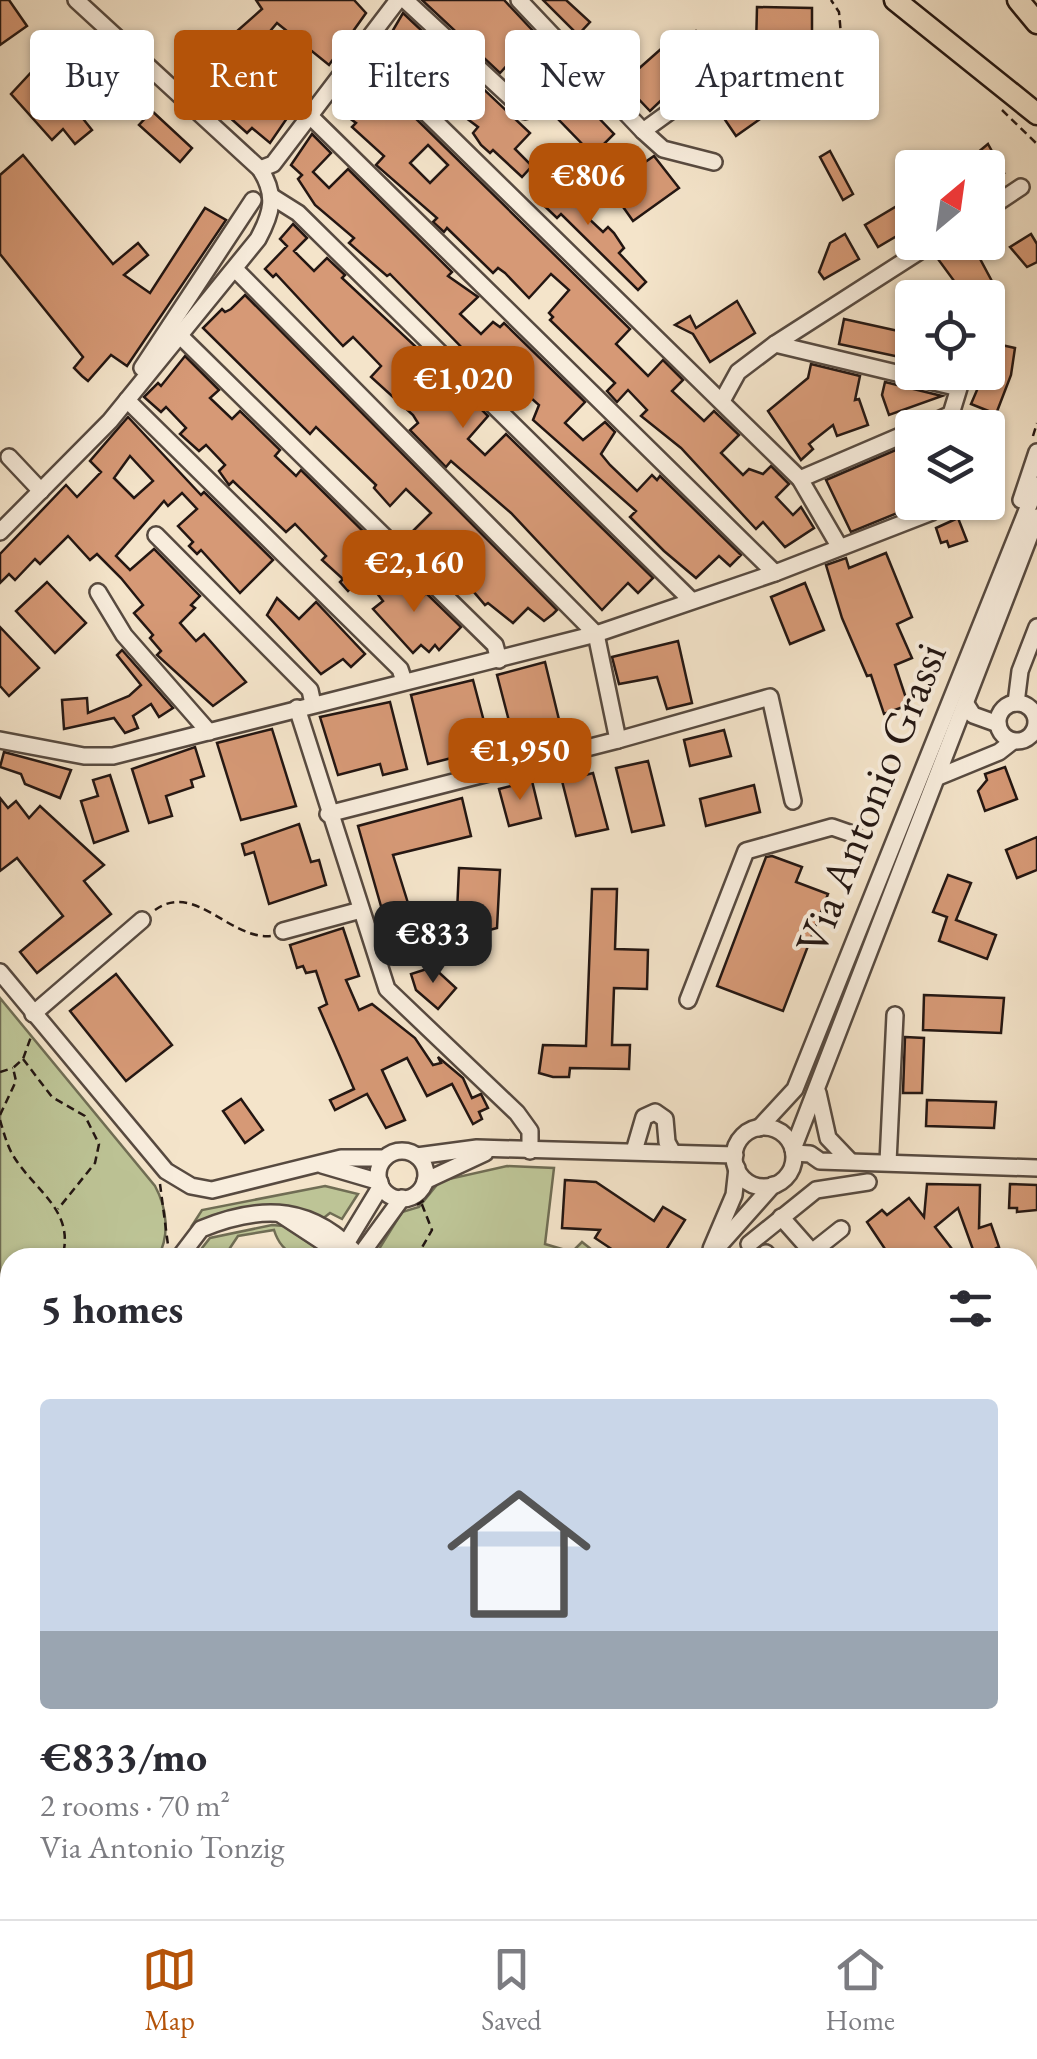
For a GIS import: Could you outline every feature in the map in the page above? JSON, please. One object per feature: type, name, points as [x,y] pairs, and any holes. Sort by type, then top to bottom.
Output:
[{"type":"main road","points":[[895,0],[1037,114]]},
{"type":"main road","points":[[1018,0],[1037,22]]},
{"type":"street","points":[[76,0],[260,169],[272,196],[270,217],[234,269],[175,330]]},
{"type":"street","points":[[378,30],[402,0],[505,93]]},
{"type":"street","points":[[519,0],[662,149],[714,162]]},
{"type":"street","points":[[998,84],[1037,128]]},
{"type":"street","points":[[332,91],[312,118],[775,573]]},
{"type":"street","points":[[643,131],[660,119]]},
{"type":"street","points":[[260,169],[273,164],[310,120]]},
{"type":"street","points":[[433,120],[800,480],[838,546]]},
{"type":"street","points":[[1005,198],[1021,187]]},
{"type":"street","points":[[272,196],[298,213],[691,600]]},
{"type":"street","points":[[0,532],[132,394],[253,200]]},
{"type":"street","points":[[722,402],[738,372],[906,260]]},
{"type":"street","points":[[234,269],[596,634],[618,740]]},
{"type":"street","points":[[175,330],[495,645],[500,660]]},
{"type":"street","points":[[775,344],[958,388],[952,410]]},
{"type":"street","points":[[132,394],[400,669],[404,681]]},
{"type":"street","points":[[800,480],[895,438]]},
{"type":"street","points":[[995,584],[1037,452]]},
{"type":"street","points":[[9,457],[40,491]]},
{"type":"street","name":"Via Antonio Grassi","points":[[759,1128],[795,1089],[1037,485]]},
{"type":"street","name":"Via Antonio Grassi","points":[[794,1151],[1037,517]]},
{"type":"street","points":[[0,740],[103,758],[596,634],[775,573],[910,520]]},
{"type":"street","points":[[1025,556],[1037,532]]},
{"type":"street","points":[[156,535],[310,690],[305,706],[328,814],[393,996],[517,1113],[530,1131],[530,1151]]},
{"type":"street","points":[[98,592],[124,635],[209,732]]},
{"type":"street","points":[[1016,703],[1020,671],[1037,627]]},
{"type":"street","points":[[328,814],[770,697],[792,801]]},
{"type":"street","points":[[998,724],[1004,708],[1016,703]]},
{"type":"street","points":[[938,777],[999,752],[1036,730],[1032,712],[1016,703]]},
{"type":"street","points":[[966,704],[972,715],[998,724],[1013,741]]},
{"type":"street","points":[[688,1000],[746,851],[832,827],[855,835]]},
{"type":"street","points":[[283,932],[361,910]]},
{"type":"street","points":[[33,1014],[142,920]]},
{"type":"street","points":[[0,972],[177,1179],[212,1190],[341,1158],[385,1158],[400,1151],[417,1156],[477,1148],[673,1152],[736,1162],[752,1184],[781,1180],[820,1161]]},
{"type":"street","points":[[888,1162],[895,1015]]},
{"type":"street","points":[[818,1088],[828,1138],[843,1158],[852,1161]]},
{"type":"street","points":[[634,1151],[644,1117],[655,1112],[665,1119],[667,1142],[673,1152]]},
{"type":"street","points":[[712,1248],[734,1195],[736,1162],[744,1135],[759,1128],[780,1132],[794,1151],[820,1161],[1037,1168]]},
{"type":"street","points":[[425,1181],[490,1151]]},
{"type":"street","points":[[717,1248],[781,1180],[794,1151]]},
{"type":"street","points":[[369,1248],[416,1201],[425,1181],[425,1167],[417,1156]]},
{"type":"street","points":[[347,1242],[381,1184],[385,1158]]},
{"type":"street","points":[[318,1164],[381,1184],[416,1201]]},
{"type":"street","points":[[781,1180],[794,1204]]},
{"type":"street","points":[[749,1244],[816,1190],[868,1182]]},
{"type":"street","points":[[277,1212],[332,1248]]},
{"type":"street","points":[[187,1248],[202,1228],[277,1212],[302,1215],[352,1248]]},
{"type":"street","points":[[781,1217],[803,1248]]},
{"type":"street","points":[[817,1248],[841,1229]]},
{"type":"path","points":[[831,0],[838,12],[840,30]]},
{"type":"path","points":[[142,920],[173,902],[195,904],[257,936],[283,932]]},
{"type":"path","points":[[0,1072],[23,1059],[32,1033]]},
{"type":"path","points":[[23,1059],[52,1096],[85,1116],[99,1144],[96,1163],[58,1209]]},
{"type":"path","points":[[13,1068],[16,1080],[0,1118],[12,1156],[58,1209],[64,1229],[63,1248]]},
{"type":"path","points":[[167,1248],[168,1229],[160,1182],[170,1189]]},
{"type":"path","points":[[416,1201],[432,1230],[422,1248]]},
{"type":"green space","points":[[0,998],[155,1186],[166,1222],[161,1248],[0,1248]]},
{"type":"green space","points":[[507,1166],[554,1168],[545,1244],[558,1248],[380,1248],[402,1212],[419,1207],[440,1181]]},
{"type":"green space","points":[[325,1186],[358,1194],[342,1219],[330,1213],[321,1220],[288,1209],[257,1207],[225,1212],[193,1224],[202,1210]]},
{"type":"green space","points":[[284,1226],[317,1248],[284,1248],[274,1230],[238,1236],[230,1248],[202,1248],[210,1238]]},
{"type":"building","points":[[0,0],[9,0],[27,26],[0,45]]},
{"type":"building","points":[[256,0],[354,0],[366,13],[354,30],[332,30],[329,65],[312,51],[312,30],[286,30],[277,23],[271,30],[238,30],[262,9]]},
{"type":"building","points":[[422,0],[504,0],[532,30],[505,30],[505,68],[500,73],[485,59],[485,30],[454,30]]},
{"type":"building","points":[[543,0],[566,0],[590,22],[583,30],[573,30]]},
{"type":"building","points":[[757,7],[812,8],[812,30],[756,30]]},
{"type":"building","points":[[403,13],[421,30],[393,30]]},
{"type":"building","points":[[660,50],[660,101],[650,111],[640,101],[640,68]]},
{"type":"building","points":[[30,74],[30,115],[11,94]]},
{"type":"building","points":[[485,90],[505,109],[505,120],[516,120],[530,133],[515,149],[532,166],[522,177],[493,150],[490,153],[481,145],[473,133],[478,127],[469,120],[485,120]]},
{"type":"building","points":[[154,113],[192,148],[180,162],[139,125],[144,120],[154,120]]},
{"type":"building","points":[[34,120],[84,120],[92,130],[75,144],[63,129],[52,140]]},
{"type":"building","points":[[233,120],[286,120],[270,143],[252,128],[247,133]]},
{"type":"building","points":[[352,120],[417,120],[630,329],[616,344],[648,376],[663,360],[683,380],[672,391],[704,421],[714,411],[739,435],[721,453],[743,475],[749,469],[763,474],[771,466],[789,484],[776,497],[793,515],[801,507],[814,528],[785,547],[763,522],[756,529],[681,448],[641,416],[647,410],[628,390],[617,402],[607,391],[615,383],[550,320],[553,317],[549,313],[569,290],[551,274],[529,298],[498,268],[493,273],[447,228],[444,232],[433,222],[437,218],[376,165],[384,156],[352,127],[356,123]],"holes":[[[428,145],[448,165],[430,183],[410,163]]]},
{"type":"building","points":[[559,120],[601,120],[614,134],[593,155]]},
{"type":"building","points":[[725,120],[759,120],[736,136]]},
{"type":"building","points":[[312,134],[331,153],[313,172],[329,188],[348,169],[452,272],[448,276],[478,297],[460,314],[481,334],[493,322],[500,327],[504,323],[585,402],[565,423],[583,440],[605,422],[615,432],[601,454],[610,465],[637,491],[652,475],[657,480],[660,476],[741,555],[730,566],[719,556],[696,578],[664,551],[630,517],[636,511],[533,420],[539,405],[522,390],[515,397],[498,377],[503,372],[483,352],[474,360],[390,274],[387,276],[349,243],[354,238],[315,205],[298,179],[302,175],[291,165]]},
{"type":"building","points":[[830,151],[853,194],[843,200],[820,157]]},
{"type":"building","points":[[23,155],[113,264],[138,243],[148,255],[124,275],[150,293],[205,208],[226,220],[127,366],[111,355],[88,381],[82,376],[74,368],[83,357],[0,254],[0,175]]},
{"type":"building","points":[[654,156],[679,188],[633,221],[609,187]]},
{"type":"building","points":[[570,182],[592,211],[587,217],[603,232],[608,227],[614,233],[624,248],[619,253],[646,282],[638,290],[561,214],[557,218],[536,198],[549,184],[557,191]]},
{"type":"building","points":[[895,207],[895,237],[878,247],[865,225]]},
{"type":"building","points":[[293,224],[307,238],[294,251],[314,271],[327,258],[345,275],[342,278],[461,389],[448,403],[463,419],[477,405],[488,416],[468,439],[485,455],[506,434],[653,578],[638,593],[628,583],[602,610],[511,513],[451,461],[446,467],[410,430],[418,423],[413,415],[371,377],[381,366],[353,337],[343,346],[276,274],[273,277],[265,269],[287,246],[280,239]]},
{"type":"building","points":[[845,234],[859,259],[824,279],[819,272],[830,243]]},
{"type":"building","points":[[1031,234],[1037,244],[1037,262],[1027,267],[1010,247]]},
{"type":"building","points":[[939,260],[981,260],[991,280],[953,280]]},
{"type":"building","points":[[245,295],[557,610],[553,614],[544,621],[528,608],[513,623],[488,603],[485,605],[449,563],[411,533],[431,513],[406,489],[390,506],[374,488],[376,485],[316,427],[310,434],[203,328],[222,309],[231,309]]},
{"type":"building","points":[[737,301],[755,333],[710,362],[693,334],[675,325],[690,316],[696,328]]},
{"type":"building","points":[[844,319],[895,330],[895,356],[839,344]]},
{"type":"building","points":[[1005,346],[1015,348],[1011,375],[998,410],[971,404],[977,390],[1005,390]]},
{"type":"building","points":[[185,356],[219,390],[210,398],[232,419],[240,411],[280,450],[275,456],[296,476],[301,470],[377,545],[353,568],[362,577],[348,591],[340,582],[343,579],[322,560],[326,556],[295,524],[286,532],[233,481],[229,485],[219,471],[225,465],[206,445],[199,451],[180,434],[186,428],[166,407],[161,412],[144,397],[158,383],[161,386]]},
{"type":"building","points":[[811,364],[860,376],[855,400],[859,399],[868,425],[837,436],[833,425],[809,444],[813,449],[801,460],[768,411],[808,378]]},
{"type":"building","points":[[885,382],[895,384],[895,390],[942,396],[889,415],[882,395]]},
{"type":"building","points":[[128,417],[201,495],[204,492],[273,560],[240,593],[201,550],[197,554],[189,546],[193,542],[178,526],[197,509],[182,493],[168,506],[164,501],[116,556],[130,570],[154,549],[200,596],[191,605],[195,608],[180,623],[196,641],[204,634],[246,682],[213,706],[157,655],[161,651],[150,638],[153,635],[134,613],[143,605],[121,578],[97,554],[90,560],[68,536],[40,564],[35,559],[15,580],[9,574],[0,583],[0,554],[66,485],[77,497],[101,472],[90,461]],"holes":[[[130,456],[153,481],[134,498],[114,478]]]},
{"type":"building","points":[[895,450],[895,514],[851,532],[826,480]]},
{"type":"building","points":[[959,520],[967,541],[949,547],[947,541],[941,543],[936,528]]},
{"type":"building","points":[[886,553],[912,617],[897,624],[912,658],[895,665],[906,698],[903,707],[884,714],[871,675],[867,676],[842,618],[826,565],[846,558],[849,568]]},
{"type":"building","points":[[402,572],[422,597],[426,593],[461,627],[439,650],[435,645],[429,652],[421,645],[413,653],[373,609],[383,601],[372,587]]},
{"type":"building","points":[[47,582],[86,623],[55,653],[16,611]]},
{"type":"building","points":[[805,583],[824,630],[790,644],[771,597]]},
{"type":"building","points":[[277,598],[299,619],[316,602],[365,654],[351,667],[343,659],[321,674],[267,615]]},
{"type":"building","points":[[0,627],[39,668],[9,696],[0,686]]},
{"type":"building","points":[[678,641],[692,703],[667,709],[657,677],[619,684],[612,657]]},
{"type":"building","points":[[122,650],[173,708],[159,717],[151,704],[133,716],[138,728],[125,733],[114,718],[64,729],[62,700],[87,698],[88,713],[129,696],[141,685],[117,655]]},
{"type":"building","points":[[545,662],[562,732],[515,744],[497,675]]},
{"type":"building","points":[[473,680],[491,748],[428,764],[411,695]]},
{"type":"building","points":[[390,702],[407,769],[383,775],[380,764],[338,775],[320,717]]},
{"type":"building","points":[[272,729],[296,806],[241,820],[217,743]]},
{"type":"building","points":[[724,730],[731,756],[690,766],[684,740]]},
{"type":"building","points":[[195,747],[204,776],[191,780],[193,787],[166,796],[172,816],[149,823],[132,769]]},
{"type":"building","points":[[4,752],[71,770],[60,798],[25,784],[21,774],[0,767]]},
{"type":"building","points":[[648,761],[664,825],[632,832],[616,768]]},
{"type":"building","points":[[1005,767],[1017,799],[985,811],[978,791],[987,780],[985,774]]},
{"type":"building","points":[[593,773],[608,829],[576,836],[562,781]]},
{"type":"building","points":[[110,775],[128,831],[94,843],[81,801],[98,796],[93,780]]},
{"type":"building","points":[[532,781],[541,818],[509,826],[499,789]]},
{"type":"building","points":[[754,785],[760,812],[706,826],[700,799]]},
{"type":"building","points":[[0,798],[8,808],[16,801],[29,818],[40,806],[104,865],[84,881],[111,914],[37,973],[20,952],[63,916],[17,858],[0,871]]},
{"type":"building","points":[[462,798],[471,836],[393,855],[422,948],[395,955],[358,826]]},
{"type":"building","points":[[299,824],[311,862],[319,860],[326,885],[269,904],[254,852],[245,855],[242,844]]},
{"type":"building","points":[[1037,837],[1037,870],[1017,878],[1006,850]]},
{"type":"building","points":[[766,857],[802,867],[796,882],[828,894],[783,1011],[717,986]]},
{"type":"building","points":[[459,868],[500,870],[497,928],[460,938],[456,935]]},
{"type":"building","points":[[948,875],[971,883],[956,920],[996,935],[987,959],[939,941],[947,917],[933,912]]},
{"type":"building","points":[[592,889],[617,889],[615,949],[648,950],[647,989],[614,988],[612,1045],[630,1045],[629,1069],[570,1068],[569,1077],[553,1077],[539,1073],[543,1045],[586,1046]]},
{"type":"building","points":[[343,928],[359,976],[346,980],[359,1010],[372,1004],[415,1038],[433,1065],[441,1063],[438,1057],[463,1078],[472,1098],[481,1094],[488,1108],[479,1112],[482,1119],[473,1124],[452,1084],[427,1096],[407,1058],[382,1070],[405,1120],[386,1128],[367,1094],[335,1110],[330,1100],[354,1089],[319,1008],[327,1004],[316,971],[306,973],[303,966],[297,968],[290,945]]},
{"type":"building","points":[[433,967],[456,988],[438,1009],[416,990],[411,974]]},
{"type":"building","points":[[116,974],[172,1045],[126,1081],[70,1011]]},
{"type":"building","points":[[924,995],[1004,998],[1001,1033],[923,1030]]},
{"type":"building","points":[[905,1037],[924,1038],[922,1093],[903,1093]]},
{"type":"building","points":[[241,1099],[263,1130],[245,1143],[223,1111]]},
{"type":"building","points":[[927,1100],[996,1102],[994,1128],[926,1126]]},
{"type":"building","points":[[565,1180],[596,1182],[654,1221],[663,1207],[685,1220],[667,1248],[610,1248],[595,1238],[600,1230],[562,1228]]},
{"type":"building","points":[[927,1184],[980,1185],[979,1228],[991,1224],[999,1247],[972,1248],[958,1208],[935,1227],[951,1248],[884,1248],[867,1222],[882,1210],[887,1215],[909,1198],[924,1217]]},
{"type":"building","points":[[1010,1184],[1037,1185],[1037,1210],[1017,1212],[1017,1208],[1009,1208]]}]
